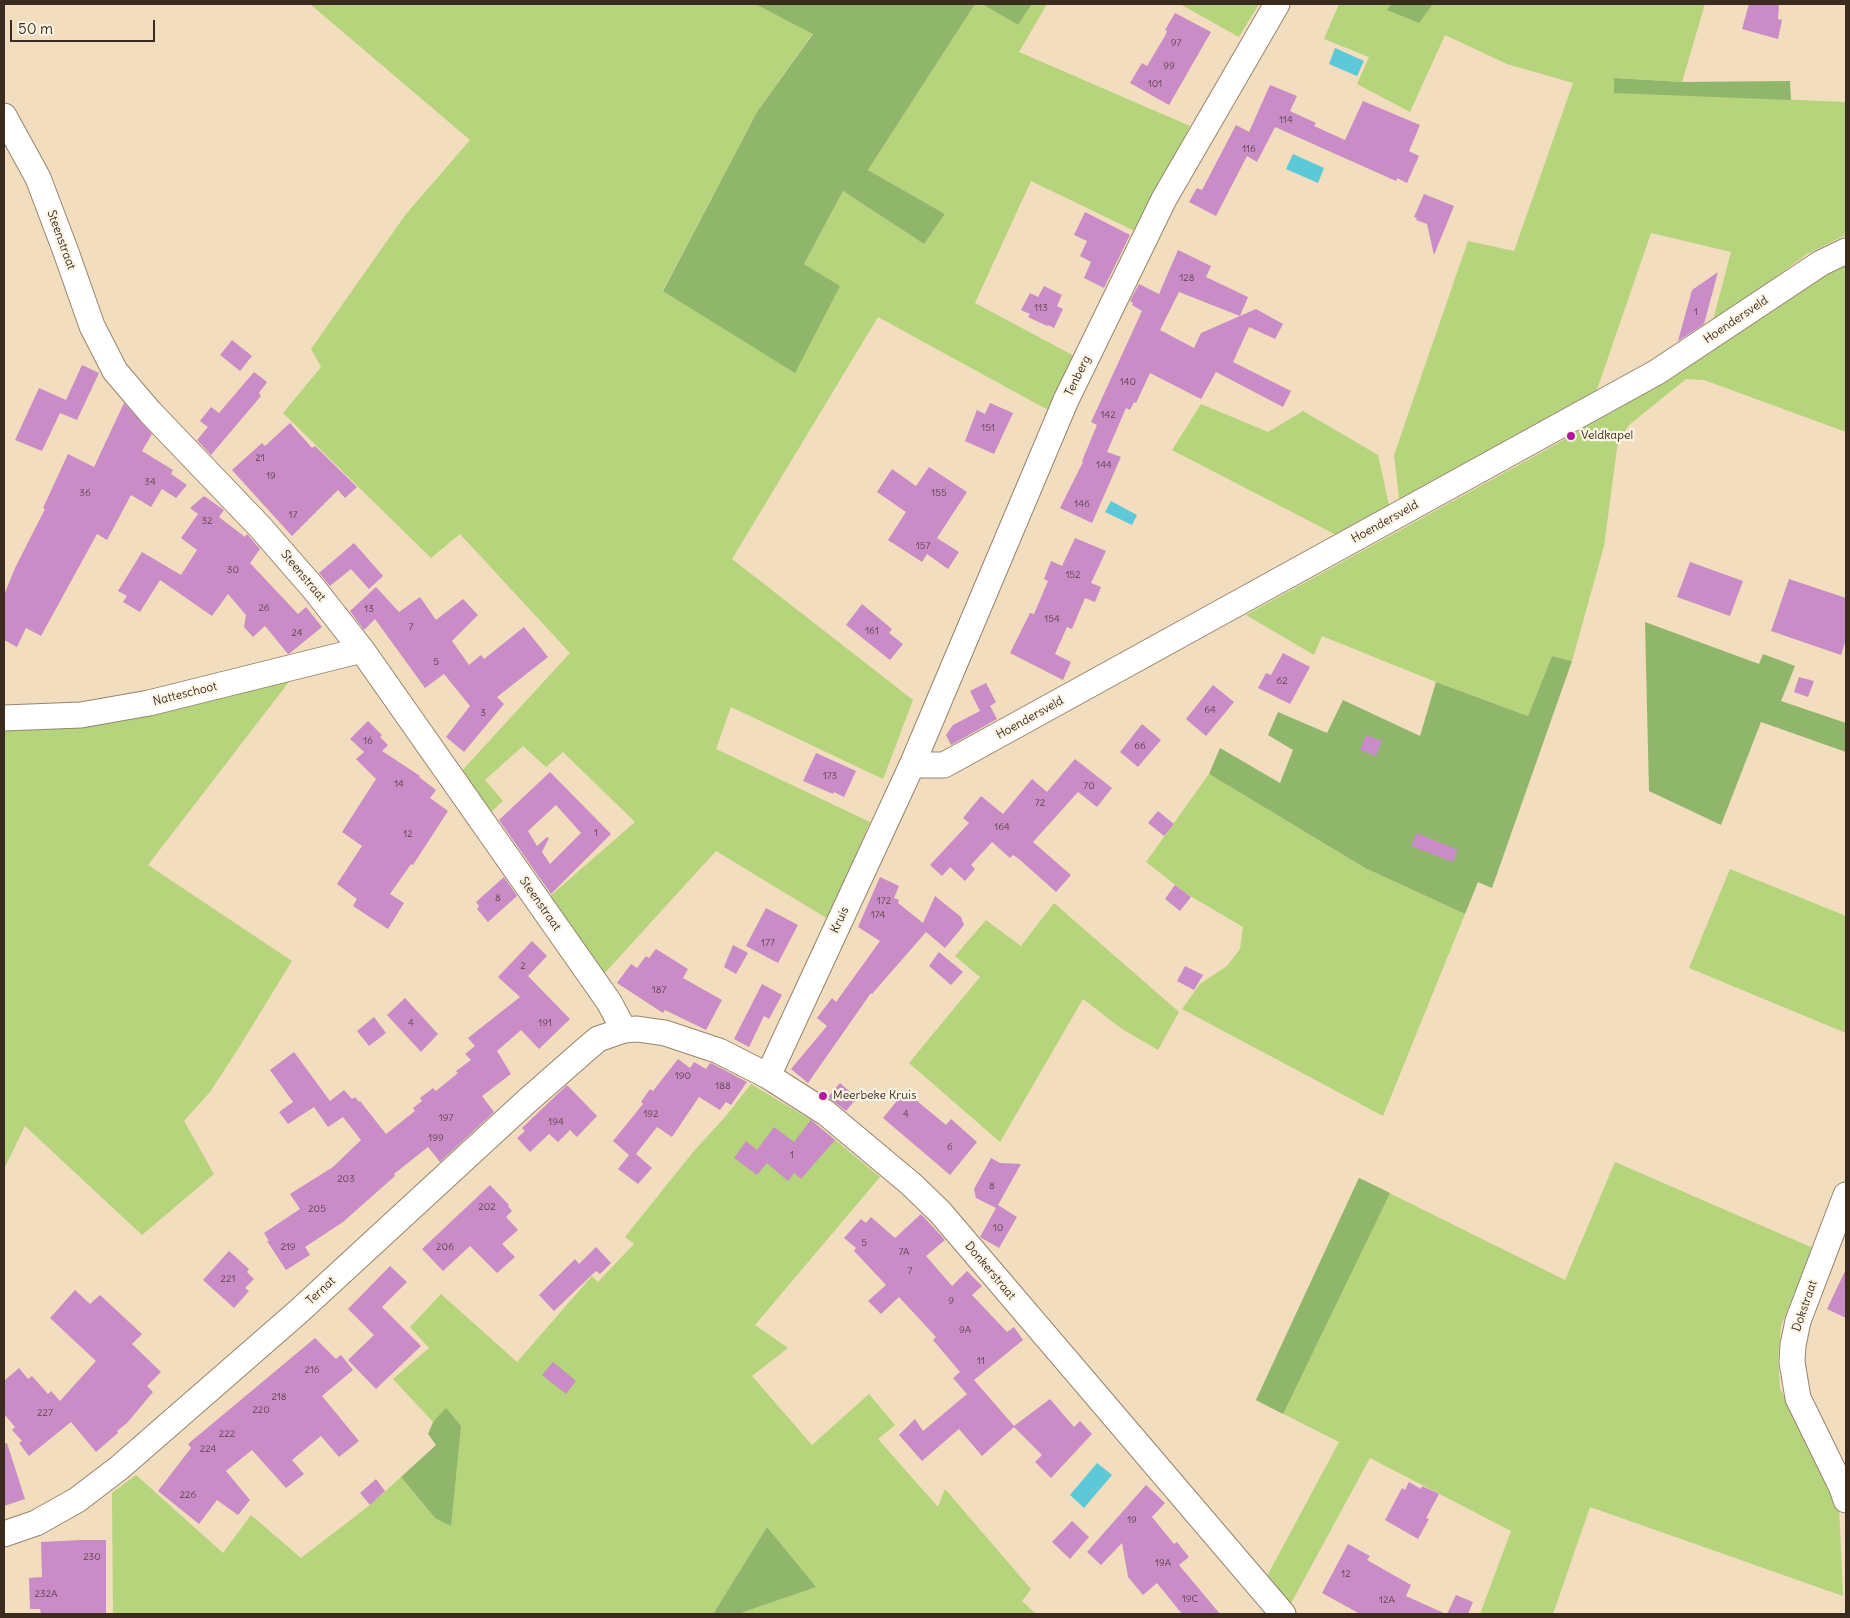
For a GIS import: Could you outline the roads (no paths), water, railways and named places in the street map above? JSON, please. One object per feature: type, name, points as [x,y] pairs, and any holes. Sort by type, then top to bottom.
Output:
[{"type":"street","name":"Tenberg","points":[[912,765],[1070,391],[1164,199],[1277,4]]},
{"type":"street","name":"Steenstraat","points":[[4,116],[38,178],[92,326],[115,371],[150,412],[267,535],[314,589],[362,650],[603,994],[624,1030]]},
{"type":"street","name":"Hoendersveld","points":[[912,765],[944,766],[1657,372],[1821,263],[1846,250]]},
{"type":"street","name":"Natteschoot","points":[[4,718],[81,715],[149,704],[362,650]]},
{"type":"street","name":"Kruis","points":[[768,1076],[912,765]]},
{"type":"street","name":"Donkerstraat","points":[[624,1030],[637,1029],[665,1033],[719,1051],[768,1076],[826,1113],[912,1184],[940,1212],[1283,1614]]},
{"type":"street","name":"Ternat","points":[[4,1534],[36,1523],[77,1500],[119,1468],[298,1312],[584,1051],[598,1039],[624,1030]]},
{"type":"street","name":"Dokstraat","points":[[1846,1196],[1798,1321],[1792,1362],[1798,1398],[1846,1500]]},
{"type":"water","points":[[1335,48],[1364,61],[1357,76],[1329,64]]},
{"type":"water","points":[[1293,154],[1324,168],[1318,183],[1286,169]]},
{"type":"water","points":[[1111,501],[1137,515],[1132,525],[1105,512]]},
{"type":"water","points":[[1097,1463],[1112,1475],[1084,1508],[1070,1495]]},
{"type":"place","name":"Veldkapel","points":[[1571,436]]},
{"type":"place","name":"Meerbeke Kruis","points":[[823,1096]]}]
